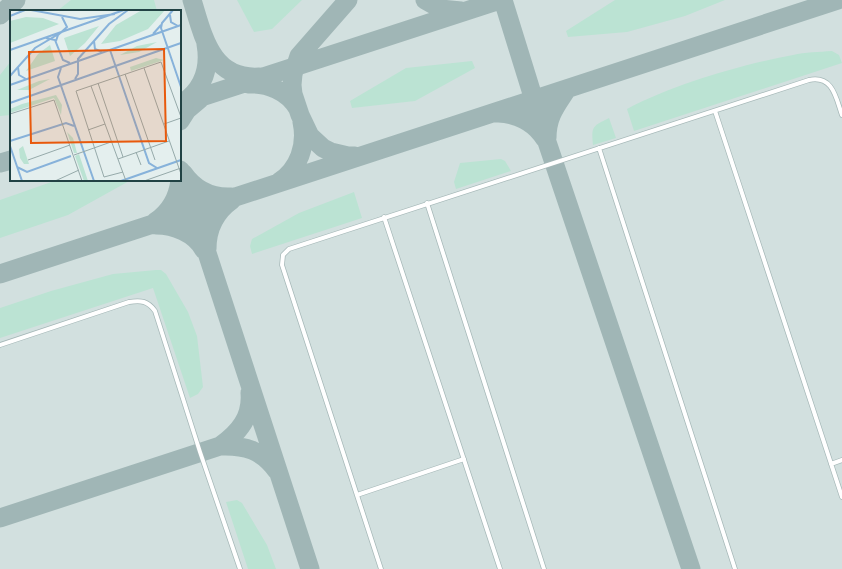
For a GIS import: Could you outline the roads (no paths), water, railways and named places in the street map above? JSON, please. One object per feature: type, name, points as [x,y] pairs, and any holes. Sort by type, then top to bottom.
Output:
[{"type":"lane","points":[[381,569],[282,265],[283,256],[289,249],[427,203],[815,79],[828,83],[834,90],[842,115]]},
{"type":"lane","points":[[715,111],[842,497]]},
{"type":"lane","points":[[599,148],[735,569]]},
{"type":"lane","points":[[427,203],[544,569]]},
{"type":"lane","points":[[384,217],[500,569]]},
{"type":"lane","points":[[0,346],[129,302],[139,300],[147,302],[152,306],[155,311],[200,452],[240,569]]},
{"type":"lane","points":[[357,495],[464,459]]},
{"type":"lane","points":[[831,464],[842,460]]}]
